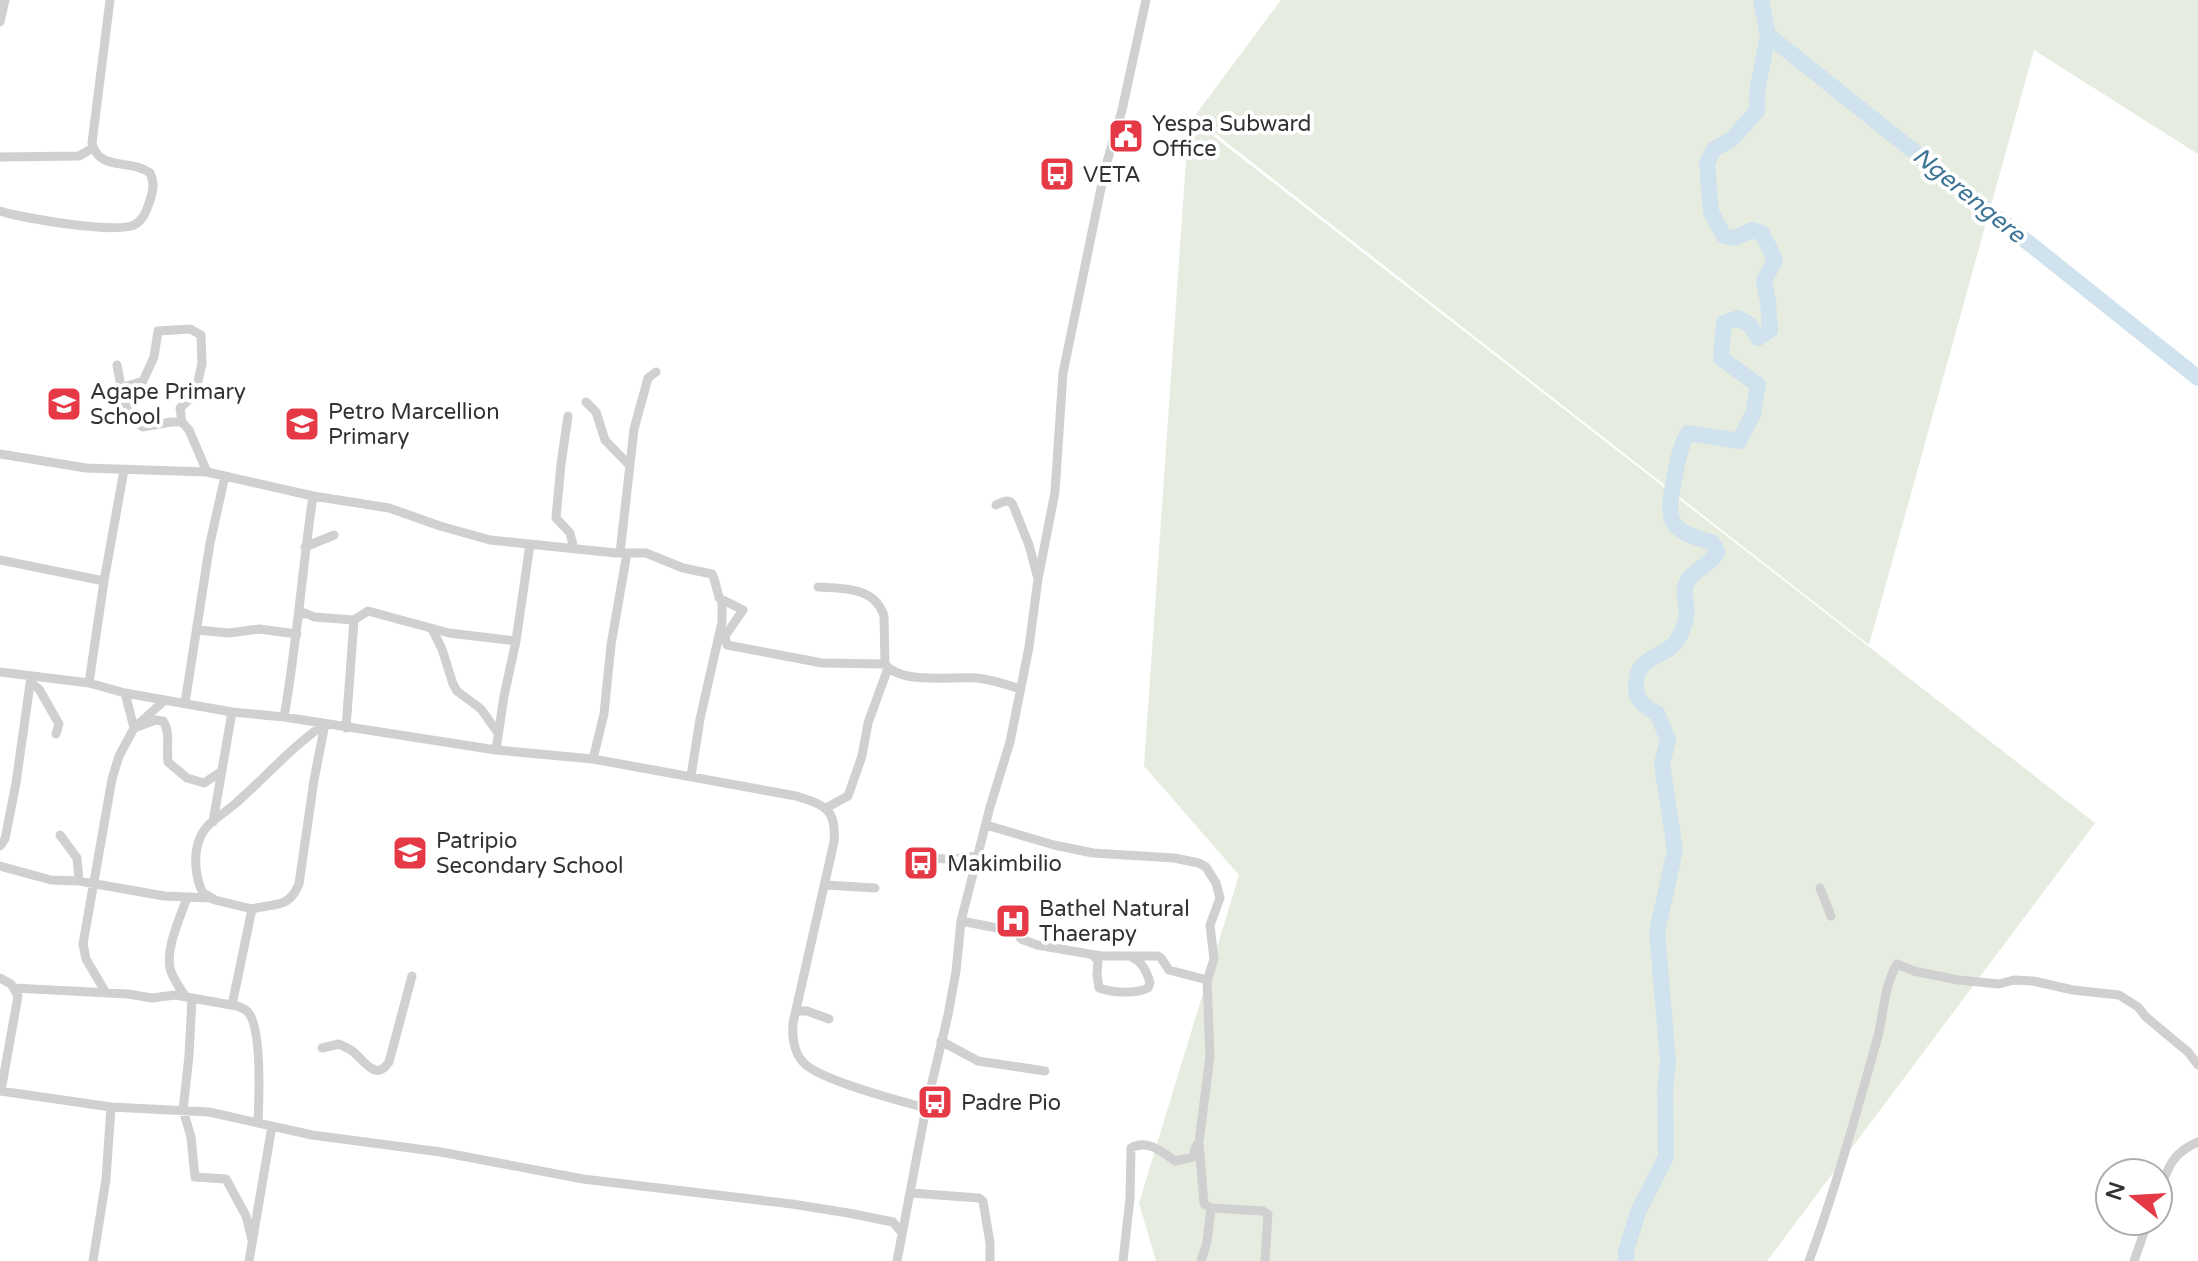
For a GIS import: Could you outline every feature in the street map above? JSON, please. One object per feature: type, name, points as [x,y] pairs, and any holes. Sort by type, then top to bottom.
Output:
[{"type":"street","points":[[0,22],[5,0]]},
{"type":"street","points":[[0,211],[81,225],[126,226],[136,224],[144,216],[153,184],[151,175],[142,168],[103,160],[93,148],[93,126],[110,0]]},
{"type":"street","points":[[897,1261],[956,971],[961,921],[1010,742],[1029,647],[1055,492],[1063,373],[1105,169],[1122,110],[1146,0]]},
{"type":"street","points":[[0,157],[79,156],[93,148]]},
{"type":"street","points":[[121,388],[143,381],[154,357],[158,331],[190,329],[201,335],[202,364],[195,394],[180,408],[182,422],[189,430],[207,472]]},
{"type":"street","points":[[117,365],[130,418],[143,427],[182,422]]},
{"type":"street","points":[[593,759],[604,714],[624,553],[634,429],[648,378],[656,372]]},
{"type":"street","points":[[586,402],[596,412],[605,440],[630,466]]},
{"type":"street","points":[[568,416],[556,518],[570,533],[574,549]]},
{"type":"street","points":[[0,454],[76,467],[207,472],[313,496],[389,508],[483,538],[654,555],[675,565],[712,574],[722,601],[722,622],[700,719],[691,776]]},
{"type":"street","points":[[89,683],[124,470]]},
{"type":"street","points":[[185,703],[213,526],[225,476]]},
{"type":"street","points":[[284,717],[313,496]]},
{"type":"street","points":[[996,505],[1009,501],[1013,505],[1038,579]]},
{"type":"street","points":[[305,547],[334,535]]},
{"type":"street","points":[[496,750],[530,544]]},
{"type":"street","points":[[0,560],[104,581]]},
{"type":"street","points":[[818,587],[853,589],[875,600],[884,616],[886,666],[848,796],[826,808]]},
{"type":"street","points":[[719,598],[743,610],[725,636],[727,645],[822,663],[886,666],[901,675],[987,679],[1020,689]]},
{"type":"street","points":[[299,616],[305,613],[314,617],[354,620],[368,611],[464,636],[516,641]]},
{"type":"street","points":[[346,728],[354,620]]},
{"type":"street","points":[[197,630],[229,633],[256,629],[297,634]]},
{"type":"street","points":[[432,629],[457,691],[481,709],[498,733]]},
{"type":"street","points":[[0,672],[31,680],[89,683],[125,693],[232,712],[284,717],[496,750],[593,759],[796,796],[826,808],[834,819],[835,832],[826,885],[796,1011],[792,1032],[794,1045],[807,1066],[865,1090],[926,1108]]},
{"type":"street","points":[[31,680],[59,724],[56,734]]},
{"type":"street","points":[[0,846],[5,839],[16,783],[31,680]]},
{"type":"street","points":[[125,693],[134,728]]},
{"type":"street","points":[[106,993],[88,964],[83,949],[112,779],[122,748],[134,728],[165,700]]},
{"type":"street","points":[[213,822],[232,712]]},
{"type":"street","points":[[134,728],[156,720],[163,721],[168,728],[168,762],[192,781],[206,783],[222,771]]},
{"type":"street","points":[[210,898],[200,887],[196,865],[200,837],[296,745],[325,724]]},
{"type":"street","points":[[0,866],[51,880],[79,881],[154,895],[210,898],[252,909],[284,903],[296,891],[301,878],[305,835],[325,724]]},
{"type":"street","points":[[986,825],[1093,853],[1174,858],[1206,867],[1220,895],[1210,925],[1214,959],[1207,981],[1210,1056],[1199,1144],[1203,1201],[1205,1206],[1211,1208],[1267,1212],[1265,1261]]},
{"type":"street","points":[[60,835],[77,858],[79,881]]},
{"type":"street","points":[[918,865],[932,858],[977,856]]},
{"type":"street","points":[[826,885],[875,888]]},
{"type":"street","points":[[1820,888],[1831,916]]},
{"type":"street","points":[[187,898],[169,964],[174,979],[189,997],[189,1056],[183,1110],[191,1137],[195,1177],[226,1179],[246,1216],[252,1240]]},
{"type":"street","points":[[232,1005],[252,909]]},
{"type":"street","points":[[961,921],[1013,931],[1021,939],[1037,945],[1101,956],[1158,956],[1168,970],[1207,981]]},
{"type":"street","points":[[1091,953],[1098,959],[1099,988],[1114,992],[1145,990],[1150,983],[1146,972],[1140,961],[1129,956]]},
{"type":"street","points":[[1811,1260],[1897,964],[1914,971],[1958,980],[1999,984],[2014,980],[2033,981],[2073,990],[2119,995],[2138,1007],[2198,1065]]},
{"type":"street","points":[[322,1048],[339,1044],[352,1051],[371,1069],[386,1068],[412,976]]},
{"type":"street","points":[[0,978],[14,988],[18,999],[0,1091],[111,1107],[219,1114],[357,1142],[441,1152],[609,1183],[792,1204],[893,1222],[902,1233]]},
{"type":"street","points":[[14,988],[152,998],[175,995],[232,1005],[248,1011],[255,1029],[258,1123]]},
{"type":"street","points":[[796,1011],[807,1011],[829,1019]]},
{"type":"street","points":[[941,1041],[978,1061],[1045,1071]]},
{"type":"street","points":[[93,1261],[106,1179],[111,1107]]},
{"type":"street","points":[[249,1261],[272,1126]]},
{"type":"street","points":[[2174,1158],[2198,1142]]},
{"type":"street","points":[[1123,1261],[1130,1198],[1131,1148],[1137,1144],[1154,1146],[1175,1161],[1193,1157],[1199,1144]]},
{"type":"street","points":[[911,1193],[979,1198],[983,1201],[990,1261]]},
{"type":"street","points":[[1201,1261],[1211,1208]]},
{"type":"street","points":[[2134,1261],[2142,1237]]},
{"type":"shaded area","points":[[1281,0],[2198,0],[2198,154],[2034,50],[1869,645],[1194,117]]},
{"type":"shaded area","points":[[1189,117],[2095,823],[1767,1261],[1156,1261],[1139,1203],[1239,875],[1144,766]]},
{"type":"waterway","name":"Ngerengere","points":[[1761,0],[1768,35],[2198,378]]},
{"type":"waterway","points":[[1626,1261],[1638,1212],[1666,1157],[1668,1061],[1657,932],[1675,850],[1662,764],[1668,740],[1657,713],[1639,699],[1636,685],[1641,667],[1667,650],[1679,637],[1687,613],[1684,594],[1687,582],[1717,551],[1712,542],[1685,533],[1672,520],[1670,502],[1683,443],[1688,433],[1739,441],[1753,414],[1758,385],[1721,358],[1724,323],[1738,318],[1750,325],[1758,338],[1770,330],[1764,281],[1775,260],[1762,233],[1752,230],[1735,238],[1724,236],[1711,212],[1707,163],[1714,149],[1731,140],[1757,111],[1757,92],[1768,35]]},
{"type":"place","name":"Yespa Subward Office","points":[[1126,136]]},
{"type":"place","name":"VETA","points":[[1057,174]]},
{"type":"place","name":"Agape Primary School","points":[[64,404]]},
{"type":"place","name":"Petro Marcellion Primary","points":[[302,424]]},
{"type":"place","name":"Patripio Secondary School","points":[[410,853]]},
{"type":"place","name":"Makimbilio","points":[[921,863]]},
{"type":"place","name":"Bathel Natural Thaerapy","points":[[1013,921]]},
{"type":"place","name":"Padre Pio","points":[[935,1102]]}]
